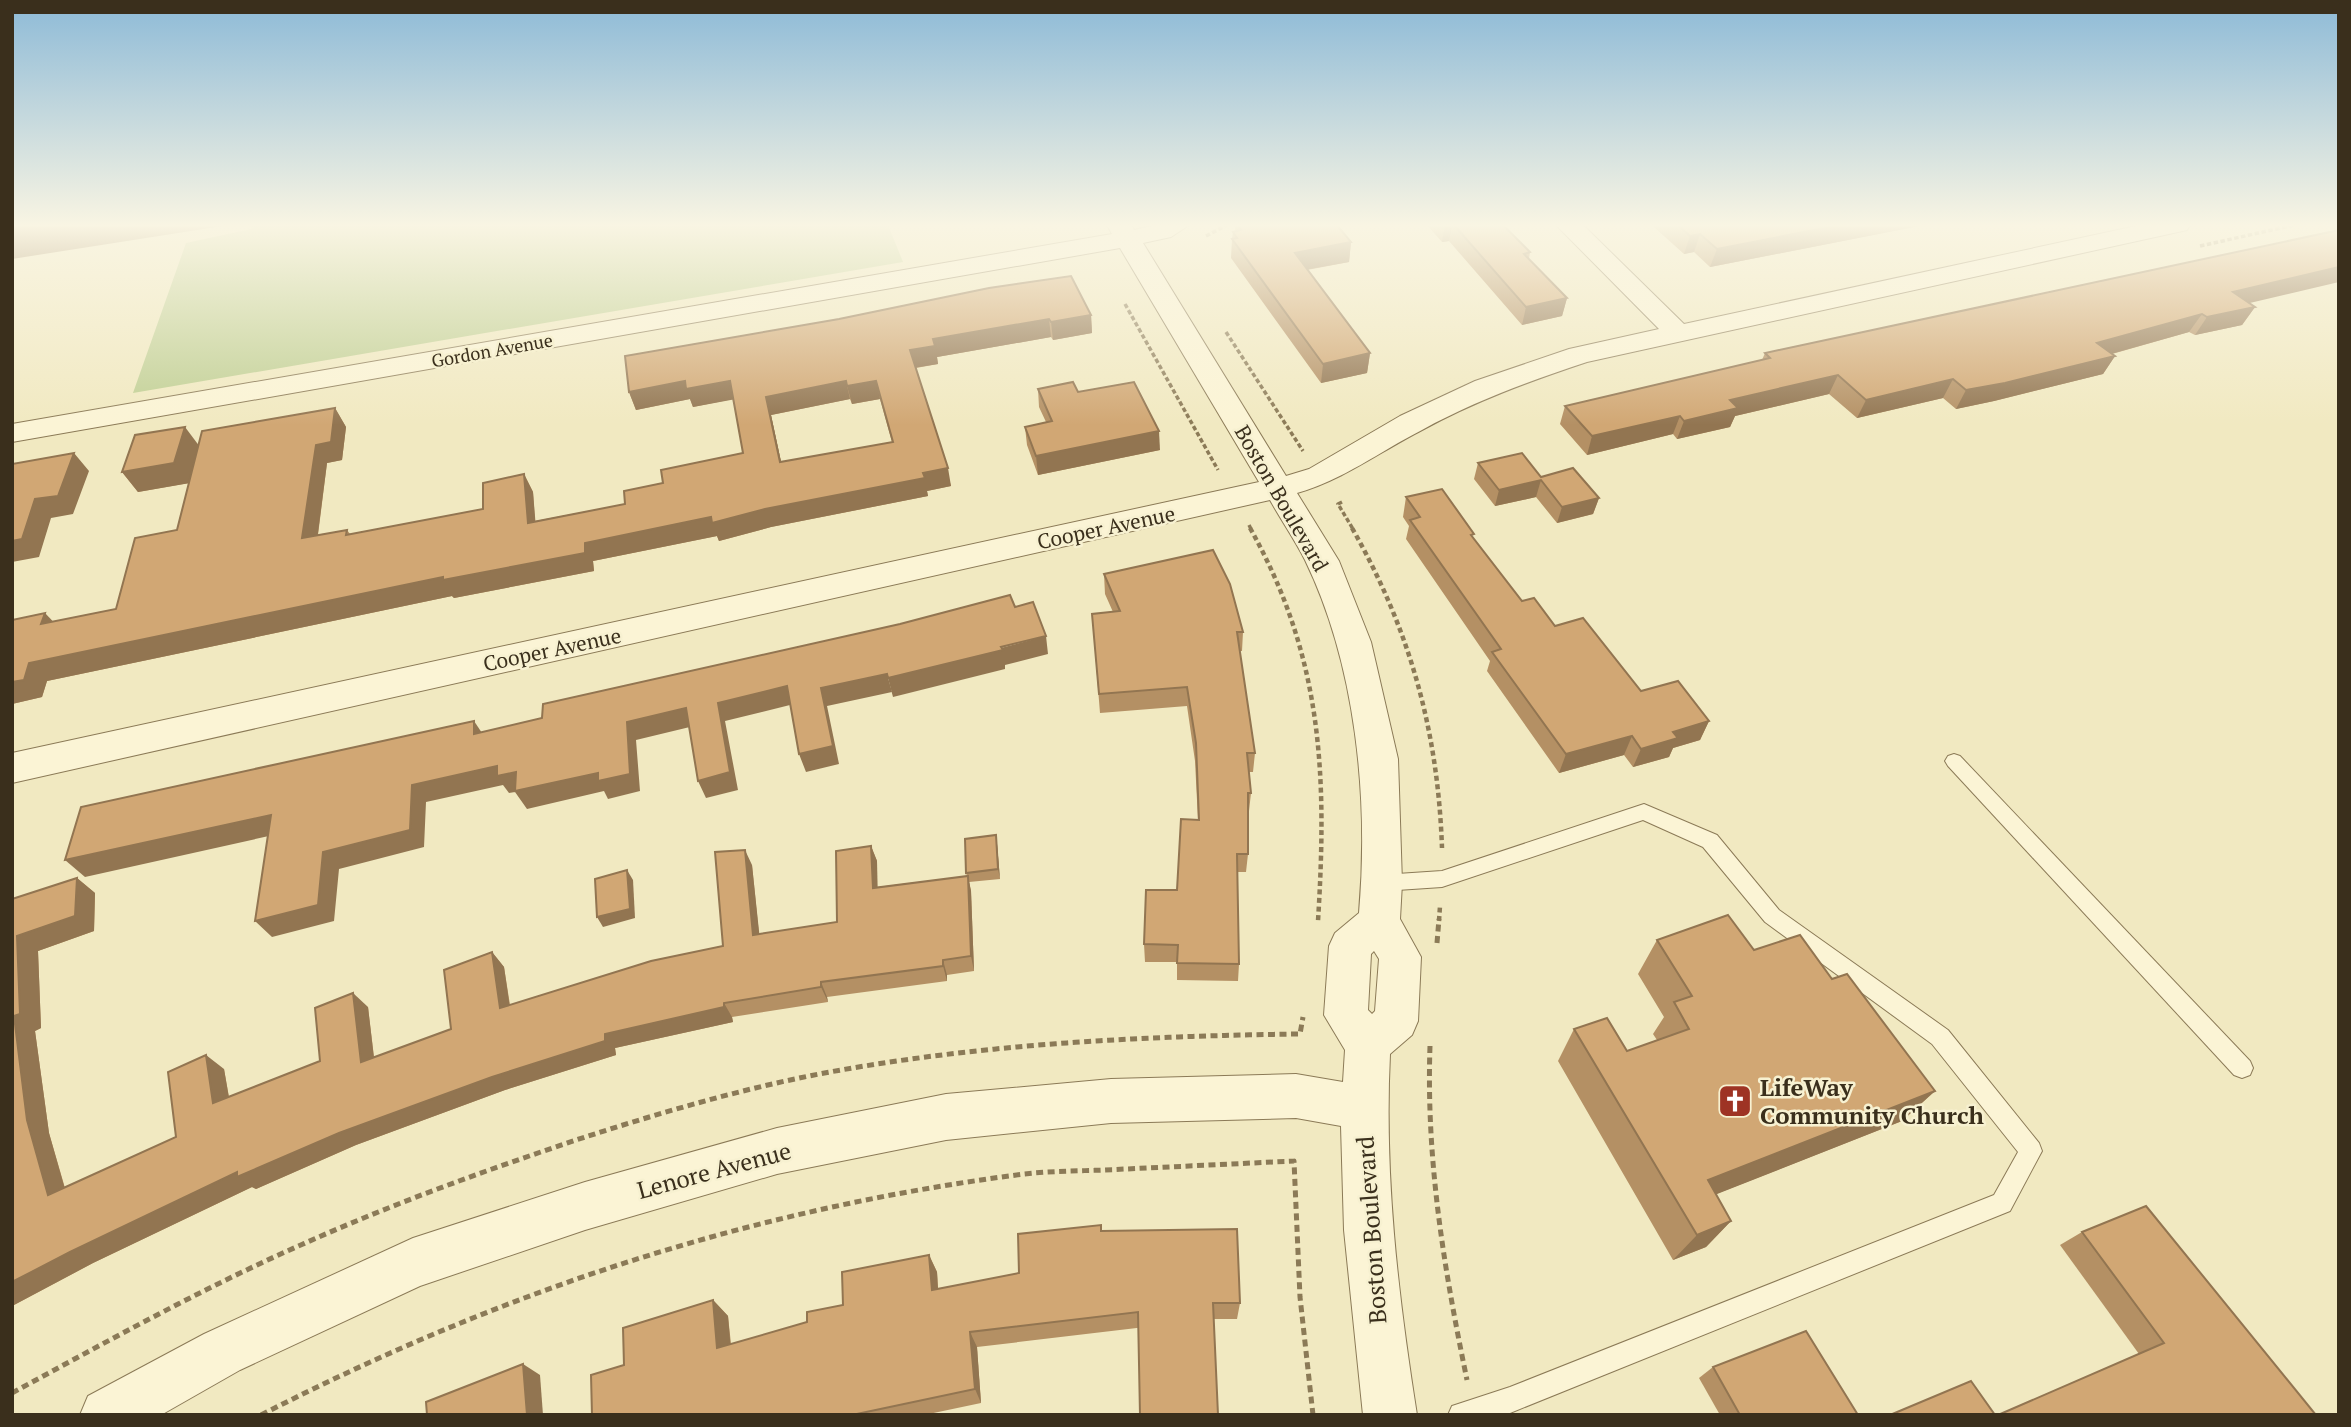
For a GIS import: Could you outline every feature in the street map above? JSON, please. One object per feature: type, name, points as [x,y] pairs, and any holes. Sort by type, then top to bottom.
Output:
[{"type":"street","name":"Gordon Avenue","points":[[12,433],[794,292]]},
{"type":"street","name":"Boston Boulevard","points":[[1160,292],[1322,561],[1353,642],[1379,759],[1381,902],[1400,957],[1396,1021],[1368,1045],[1363,1107],[1371,1284],[1390,1415]]},
{"type":"street","points":[[1636,292],[1677,332]]},
{"type":"street","name":"Cooper Avenue","points":[[12,768],[1279,488],[1320,476],[1411,423],[1485,387],[1579,355],[1866,292]]},
{"type":"street","name":"Lenore Avenue","points":[[107,1415],[222,1352],[413,1263],[585,1206],[777,1151],[946,1117],[1111,1101],[1296,1097],[1363,1107]]},
{"type":"lane","points":[[1954,761],[2242,1068]]},
{"type":"lane","points":[[1381,902],[1441,879],[1644,812],[1710,841],[1772,916],[1940,1037],[2031,1151],[2002,1203],[1510,1400],[1467,1413]]},
{"type":"path","points":[[1122,299],[1220,472]]},
{"type":"path","points":[[1219,321],[1301,447],[1312,441]]},
{"type":"path","points":[[1350,497],[1338,504],[1372,562],[1399,623],[1420,690],[1438,772],[1441,879],[1437,946]]},
{"type":"path","points":[[1236,528],[1250,525],[1292,607],[1312,685],[1323,759],[1324,821],[1317,932]]},
{"type":"path","points":[[1300,1034],[1304,1008]]},
{"type":"path","points":[[1431,1041],[1430,1173],[1467,1413]]},
{"type":"path","points":[[261,1415],[319,1383],[496,1306],[690,1242],[865,1197],[1027,1173],[1294,1161],[1300,1297],[1312,1415]]},
{"type":"green space","points":[[169,292],[729,292],[133,393]]},
{"type":"building","points":[[972,292],[1079,292],[1091,315],[1051,322],[1049,319],[933,339],[935,346],[910,350],[948,468],[923,473],[925,478],[765,509],[712,523],[711,517],[585,543],[585,553],[443,580],[443,577],[29,663],[24,680],[12,682],[12,620],[45,613],[41,624],[116,609],[135,538],[177,530],[202,431],[335,408],[331,442],[316,445],[302,538],[347,530],[346,535],[483,509],[483,483],[524,474],[528,523],[625,504],[624,491],[663,483],[661,470],[743,453],[730,381],[686,389],[685,381],[629,392],[625,356],[839,319]],"holes":[[[846,381],[847,386],[876,381],[893,442],[780,462],[766,397]]]},
{"type":"building","points":[[1270,292],[1324,292],[1370,353],[1323,364]]},
{"type":"building","points":[[1512,292],[1561,292],[1567,298],[1526,307]]},
{"type":"building","points":[[2052,292],[2235,292],[2255,307],[2207,317],[2202,314],[2097,343],[2115,356],[1966,390],[1953,379],[1866,400],[1838,375],[1730,400],[1738,408],[1684,421],[1680,416],[1592,436],[1565,406],[1770,358],[1765,353]]},
{"type":"building","points":[[1073,382],[1078,392],[1134,382],[1159,431],[1036,456],[1025,427],[1052,421],[1038,389]]},
{"type":"building","points":[[185,427],[174,463],[122,472],[135,435]]},
{"type":"building","points":[[74,453],[58,496],[35,499],[22,539],[12,541],[12,464]]},
{"type":"building","points":[[1522,453],[1541,477],[1573,468],[1599,498],[1562,507],[1541,480],[1499,490],[1478,463]]},
{"type":"building","points":[[1442,489],[1474,534],[1471,535],[1522,601],[1534,598],[1555,626],[1583,618],[1641,691],[1678,681],[1709,721],[1673,732],[1678,738],[1641,749],[1632,736],[1566,754],[1492,652],[1501,649],[1410,520],[1420,517],[1406,497]]},
{"type":"building","points":[[1213,550],[1230,584],[1243,632],[1237,632],[1255,753],[1247,753],[1251,793],[1248,793],[1248,854],[1237,854],[1239,964],[1177,963],[1178,945],[1144,944],[1146,890],[1177,890],[1181,819],[1199,820],[1196,743],[1187,687],[1099,694],[1092,614],[1120,611],[1104,574]]},
{"type":"building","points":[[1010,595],[1015,607],[1033,602],[1046,636],[1001,647],[1003,650],[888,678],[887,674],[821,688],[833,746],[799,754],[787,686],[718,703],[730,772],[698,781],[686,708],[627,722],[630,774],[598,781],[598,773],[515,791],[516,772],[497,776],[497,766],[412,785],[410,830],[323,852],[318,905],[255,921],[271,815],[65,860],[81,807],[474,721],[474,734],[542,718],[543,704],[900,624]]},
{"type":"building","points":[[996,835],[998,869],[966,873],[965,839]]},
{"type":"building","points":[[871,846],[873,888],[968,876],[971,956],[943,960],[943,966],[821,982],[821,987],[724,1003],[724,1007],[605,1034],[605,1041],[492,1077],[339,1133],[237,1177],[237,1172],[12,1282],[12,899],[77,878],[75,916],[17,936],[20,1014],[14,1016],[27,1120],[48,1195],[176,1137],[168,1072],[206,1055],[213,1103],[320,1061],[315,1008],[353,993],[361,1062],[451,1029],[444,970],[492,952],[500,1008],[651,961],[723,946],[715,852],[745,850],[753,935],[837,922],[836,851]]},
{"type":"building","points":[[627,870],[630,909],[597,917],[595,879]]},
{"type":"building","name":"LifeWay Community Church","points":[[1728,915],[1754,950],[1800,935],[1832,979],[1847,974],[1935,1091],[1708,1180],[1731,1221],[1697,1235],[1574,1029],[1607,1018],[1627,1051],[1689,1029],[1674,1002],[1692,996],[1657,940]]},
{"type":"building","points":[[2146,1206],[2316,1415],[1998,1415],[2164,1343],[2082,1232]]},
{"type":"building","points":[[1101,1225],[1101,1231],[1237,1229],[1240,1303],[1213,1303],[1218,1415],[1140,1415],[1138,1312],[970,1332],[975,1389],[852,1415],[592,1415],[591,1375],[624,1365],[623,1328],[713,1300],[717,1348],[807,1322],[807,1312],[843,1305],[842,1272],[929,1255],[932,1290],[1019,1273],[1018,1234]]},
{"type":"building","points":[[1806,1331],[1858,1415],[1740,1415],[1713,1367]]},
{"type":"building","points":[[523,1364],[527,1415],[427,1415],[426,1402]]},
{"type":"building","points":[[1971,1381],[1995,1415],[1890,1415]]},
{"type":"place","name":"LifeWay Community Church","points":[[1735,1101]]}]
